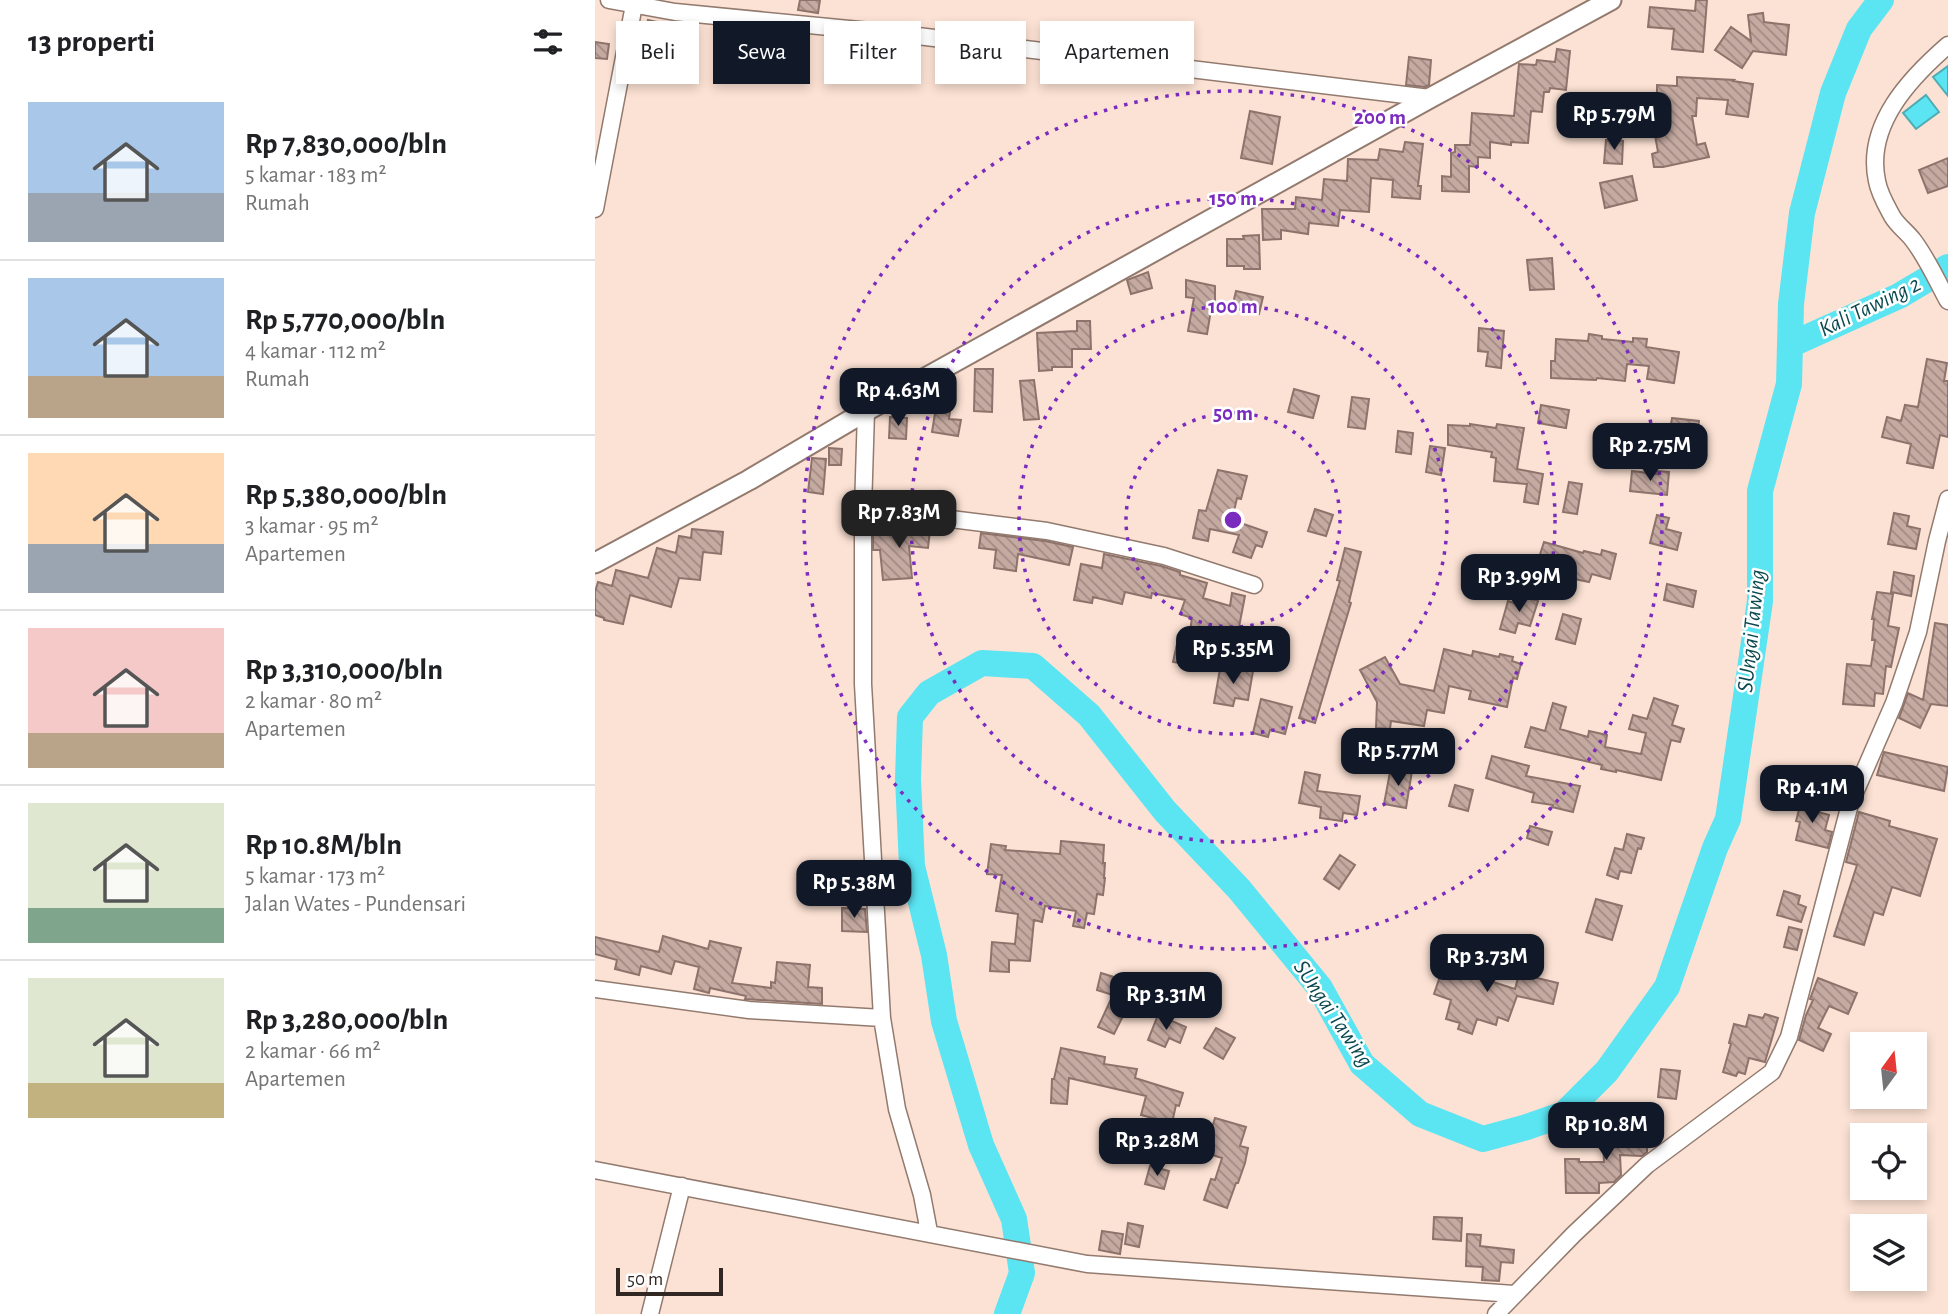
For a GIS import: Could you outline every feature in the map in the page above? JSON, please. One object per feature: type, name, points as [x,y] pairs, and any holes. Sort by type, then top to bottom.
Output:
[{"type":"street","points":[[609,0],[634,5],[678,6],[1430,98]]},
{"type":"street","points":[[595,563],[1611,0]]},
{"type":"street","points":[[595,209],[634,5]]},
{"type":"street","points":[[1948,45],[1922,68],[1898,98],[1881,126],[1875,153],[1876,179],[1893,219],[1914,241],[1948,300]]},
{"type":"street","points":[[866,411],[863,684],[882,1018],[897,1109],[922,1195],[929,1233]]},
{"type":"street","points":[[1496,1314],[1647,1165],[1772,1072],[1789,1037],[1850,804],[1894,703],[1918,632],[1948,499]]},
{"type":"street","points":[[863,508],[1047,531],[1164,556],[1254,585]]},
{"type":"street","points":[[595,989],[749,1010],[882,1018]]},
{"type":"street","points":[[595,1170],[1087,1264],[1514,1294]]},
{"type":"street","points":[[650,1314],[682,1186]]},
{"type":"water","points":[[1948,66],[1948,96],[1933,77]]},
{"type":"water","points":[[1926,95],[1939,112],[1916,129],[1903,113]]},
{"type":"building","points":[[800,0],[820,0],[818,13],[798,10]]},
{"type":"building","points":[[1696,0],[1707,0],[1703,52],[1672,49],[1674,29],[1648,27],[1650,7],[1695,11]]},
{"type":"building","points":[[1763,13],[1764,22],[1789,25],[1786,55],[1753,51],[1742,68],[1715,50],[1731,27],[1751,41],[1748,15]]},
{"type":"building","points":[[595,42],[609,44],[607,59],[595,58]]},
{"type":"building","points":[[1557,49],[1570,51],[1566,90],[1550,88],[1549,92],[1544,92],[1542,112],[1531,111],[1528,143],[1511,142],[1511,145],[1490,142],[1490,158],[1478,157],[1478,167],[1469,166],[1469,192],[1442,191],[1442,176],[1451,177],[1451,153],[1455,152],[1455,145],[1470,145],[1472,113],[1514,116],[1519,64],[1536,65],[1537,60],[1555,62]]},
{"type":"building","points":[[1409,57],[1431,60],[1429,85],[1406,85]]},
{"type":"building","points":[[1677,77],[1734,80],[1753,84],[1748,117],[1726,114],[1728,100],[1697,98],[1696,116],[1692,116],[1697,145],[1705,143],[1709,157],[1654,167],[1652,154],[1658,152],[1653,124],[1645,124],[1646,105],[1657,105],[1657,85],[1677,86]]},
{"type":"building","points":[[1250,111],[1280,117],[1272,164],[1241,158]]},
{"type":"building","points":[[1606,140],[1623,141],[1622,164],[1604,163]]},
{"type":"building","points":[[1405,142],[1423,144],[1418,186],[1421,186],[1420,199],[1392,197],[1393,180],[1371,178],[1369,212],[1340,210],[1338,226],[1309,223],[1308,234],[1281,230],[1281,239],[1263,240],[1262,209],[1295,209],[1296,197],[1322,200],[1324,179],[1347,181],[1348,159],[1378,160],[1380,149],[1403,152]]},
{"type":"building","points":[[1948,158],[1948,186],[1928,193],[1919,170]]},
{"type":"building","points":[[1632,176],[1637,200],[1605,208],[1600,183]]},
{"type":"building","points":[[1259,235],[1260,269],[1227,266],[1227,239],[1244,239],[1243,236]]},
{"type":"building","points":[[1552,258],[1554,289],[1530,290],[1527,260]]},
{"type":"building","points":[[1148,272],[1152,288],[1131,294],[1127,280]]},
{"type":"building","points":[[1186,280],[1215,286],[1215,305],[1212,304],[1207,334],[1188,331],[1194,298],[1186,297]]},
{"type":"building","points":[[1236,291],[1263,297],[1259,314],[1232,308]]},
{"type":"building","points":[[1077,321],[1090,321],[1091,349],[1072,349],[1072,367],[1052,367],[1052,370],[1039,371],[1037,333],[1077,331]]},
{"type":"building","points":[[1479,328],[1504,331],[1501,368],[1486,366],[1488,352],[1478,351]]},
{"type":"building","points":[[1589,334],[1602,336],[1602,339],[1633,342],[1633,338],[1647,339],[1646,347],[1679,352],[1674,383],[1647,379],[1649,366],[1627,364],[1625,381],[1551,378],[1551,361],[1555,361],[1556,339],[1588,341]]},
{"type":"building","points":[[1927,359],[1947,363],[1944,381],[1948,381],[1948,437],[1940,435],[1933,468],[1907,463],[1911,444],[1882,437],[1887,417],[1901,421],[1905,405],[1918,407]]},
{"type":"building","points":[[975,369],[993,369],[992,412],[974,411]]},
{"type":"building","points":[[1034,380],[1039,419],[1024,420],[1020,381]]},
{"type":"building","points":[[1294,389],[1319,396],[1313,418],[1288,412]]},
{"type":"building","points":[[1352,397],[1369,399],[1365,429],[1348,427]]},
{"type":"building","points":[[937,401],[951,404],[949,419],[961,420],[958,436],[932,432]]},
{"type":"building","points":[[1541,405],[1569,410],[1566,428],[1538,423]]},
{"type":"building","points":[[890,417],[907,418],[906,439],[889,438]]},
{"type":"building","points":[[1672,418],[1699,421],[1693,466],[1671,464],[1672,449],[1639,446],[1640,429],[1670,431]]},
{"type":"building","points":[[1448,425],[1524,428],[1517,469],[1543,474],[1538,504],[1524,502],[1527,484],[1494,481],[1496,458],[1491,457],[1492,452],[1448,445]]},
{"type":"building","points":[[1398,431],[1413,433],[1411,454],[1396,452]]},
{"type":"building","points":[[1430,446],[1445,448],[1441,475],[1426,472]]},
{"type":"building","points":[[829,448],[842,449],[841,465],[829,465]]},
{"type":"building","points":[[812,458],[826,459],[823,494],[808,492]]},
{"type":"building","points":[[1218,470],[1247,476],[1241,499],[1237,498],[1232,520],[1267,532],[1262,547],[1256,545],[1251,558],[1233,552],[1239,535],[1210,529],[1208,541],[1193,538],[1199,510],[1206,511]]},
{"type":"building","points":[[1632,471],[1657,474],[1657,471],[1669,472],[1667,495],[1630,491]]},
{"type":"building","points":[[1569,482],[1582,484],[1577,514],[1563,512]]},
{"type":"building","points":[[1315,509],[1333,515],[1326,536],[1308,531]]},
{"type":"building","points":[[1894,513],[1909,516],[1907,526],[1920,529],[1916,549],[1888,544]]},
{"type":"building","points":[[1657,515],[1669,518],[1666,529],[1681,533],[1677,550],[1650,543]]},
{"type":"building","points":[[893,522],[907,524],[907,529],[930,530],[928,548],[909,546],[912,578],[883,580],[880,550],[873,550],[873,534],[893,535]]},
{"type":"building","points":[[692,529],[723,532],[721,554],[703,552],[700,580],[679,578],[671,607],[630,595],[623,624],[595,615],[598,582],[612,586],[616,570],[648,578],[657,548],[676,553],[679,536],[691,538]]},
{"type":"building","points":[[981,533],[1073,547],[1069,565],[1018,554],[1016,571],[994,568],[996,550],[979,548]]},
{"type":"building","points":[[1544,542],[1583,553],[1601,555],[1602,550],[1616,554],[1610,579],[1592,574],[1589,582],[1535,570]]},
{"type":"building","points":[[1345,548],[1361,552],[1349,602],[1351,603],[1315,723],[1299,718],[1340,581],[1337,580]]},
{"type":"building","points":[[1104,554],[1161,566],[1207,583],[1203,598],[1230,606],[1232,593],[1245,596],[1239,627],[1245,628],[1241,646],[1208,639],[1203,667],[1173,662],[1177,644],[1188,646],[1192,618],[1180,614],[1185,600],[1152,593],[1151,598],[1125,592],[1122,604],[1093,597],[1092,603],[1074,600],[1081,564],[1102,568]]},
{"type":"building","points":[[1894,572],[1914,576],[1911,596],[1891,592]]},
{"type":"building","points":[[1667,584],[1696,591],[1693,607],[1664,600]]},
{"type":"building","points":[[1877,592],[1893,594],[1888,626],[1899,628],[1891,667],[1886,666],[1883,694],[1875,693],[1874,706],[1843,704],[1847,664],[1871,666],[1875,640],[1872,640],[1872,619]]},
{"type":"building","points":[[1524,596],[1538,601],[1530,626],[1518,623],[1515,633],[1500,629],[1508,601],[1521,605]]},
{"type":"building","points":[[1563,614],[1581,619],[1575,644],[1556,639]]},
{"type":"building","points":[[1935,623],[1948,625],[1948,706],[1931,704],[1920,728],[1899,718],[1908,693],[1923,700]]},
{"type":"building","points":[[1444,649],[1472,656],[1473,651],[1499,657],[1500,654],[1513,657],[1512,661],[1521,664],[1517,679],[1513,678],[1507,707],[1469,699],[1471,691],[1449,686],[1444,713],[1427,710],[1424,726],[1391,721],[1390,729],[1376,728],[1377,702],[1360,670],[1385,657],[1400,684],[1434,691]]},
{"type":"building","points":[[1220,669],[1253,671],[1248,700],[1235,698],[1233,706],[1214,703]]},
{"type":"building","points":[[1654,698],[1678,706],[1672,725],[1684,729],[1680,742],[1671,740],[1661,780],[1601,769],[1602,765],[1525,747],[1531,727],[1545,731],[1553,703],[1566,707],[1560,729],[1588,737],[1589,731],[1607,735],[1605,747],[1641,754],[1646,733],[1629,729],[1633,715],[1647,719]]},
{"type":"building","points":[[1261,699],[1292,707],[1285,734],[1270,730],[1268,737],[1253,733]]},
{"type":"building","points":[[1884,752],[1948,767],[1944,791],[1877,775]]},
{"type":"building","points":[[1492,756],[1529,766],[1526,776],[1580,786],[1573,812],[1532,802],[1534,793],[1486,778]]},
{"type":"building","points":[[1391,767],[1412,771],[1406,808],[1384,804]]},
{"type":"building","points":[[1305,772],[1320,775],[1317,791],[1360,796],[1357,815],[1343,813],[1342,821],[1320,818],[1321,807],[1299,803]]},
{"type":"building","points":[[1455,785],[1473,790],[1468,811],[1449,806]]},
{"type":"building","points":[[1803,795],[1814,797],[1811,810],[1829,815],[1825,830],[1832,832],[1828,848],[1796,840],[1800,822],[1796,821]]},
{"type":"building","points":[[1859,812],[1890,821],[1889,826],[1937,839],[1920,896],[1892,887],[1883,915],[1874,912],[1864,945],[1834,936],[1857,865],[1846,862]]},
{"type":"building","points":[[1530,826],[1552,832],[1548,845],[1527,838]]},
{"type":"building","points":[[1627,834],[1644,838],[1641,849],[1638,848],[1631,873],[1620,871],[1618,879],[1607,875],[1615,848],[1623,850]]},
{"type":"building","points":[[1061,841],[1104,845],[1103,895],[1097,894],[1094,914],[1087,913],[1084,928],[1073,926],[1076,911],[1045,906],[1042,922],[1034,920],[1030,961],[1009,960],[1009,972],[990,971],[992,942],[1015,944],[1018,914],[996,911],[1002,875],[987,874],[991,844],[1006,846],[1005,850],[1060,854]]},
{"type":"building","points":[[1340,855],[1355,865],[1339,889],[1324,879]]},
{"type":"building","points":[[1784,891],[1800,896],[1798,904],[1806,907],[1801,922],[1777,915]]},
{"type":"building","points":[[1596,899],[1622,906],[1612,940],[1586,932]]},
{"type":"building","points":[[842,908],[865,909],[867,932],[842,931]]},
{"type":"building","points":[[1789,927],[1802,930],[1797,950],[1784,947]]},
{"type":"building","points":[[663,936],[708,949],[710,941],[741,948],[732,983],[771,988],[771,982],[775,983],[777,962],[810,965],[808,987],[822,988],[822,1004],[745,999],[746,996],[710,988],[709,993],[694,989],[699,967],[675,961],[671,974],[641,966],[639,975],[615,969],[617,960],[595,954],[595,937],[659,952]]},
{"type":"building","points":[[1446,959],[1490,971],[1487,980],[1515,989],[1522,963],[1536,967],[1533,977],[1558,983],[1553,1004],[1517,996],[1508,1021],[1498,1017],[1496,1025],[1477,1019],[1472,1034],[1458,1029],[1460,1023],[1446,1019],[1451,1000],[1434,994]]},
{"type":"building","points":[[1101,973],[1140,985],[1142,978],[1160,983],[1150,1017],[1126,1010],[1114,1034],[1098,1027],[1113,995],[1097,990]]},
{"type":"building","points":[[1818,978],[1857,993],[1848,1014],[1829,1006],[1818,1028],[1831,1034],[1823,1051],[1799,1040]]},
{"type":"building","points":[[1765,1014],[1778,1018],[1765,1062],[1749,1058],[1745,1074],[1738,1072],[1736,1076],[1723,1072],[1734,1024],[1746,1027],[1749,1015],[1763,1018]]},
{"type":"building","points":[[1158,1015],[1186,1027],[1180,1043],[1169,1038],[1165,1047],[1148,1040]]},
{"type":"building","points":[[1216,1028],[1235,1038],[1223,1059],[1204,1048]]},
{"type":"building","points":[[1061,1048],[1105,1057],[1104,1064],[1137,1069],[1135,1078],[1183,1093],[1179,1106],[1176,1105],[1172,1123],[1141,1115],[1146,1096],[1069,1078],[1067,1104],[1051,1103],[1052,1079]]},
{"type":"building","points":[[1661,1069],[1680,1071],[1676,1099],[1658,1097]]},
{"type":"building","points":[[1215,1118],[1246,1127],[1240,1146],[1248,1148],[1245,1163],[1227,1208],[1204,1200],[1211,1179],[1215,1180],[1222,1158],[1209,1154],[1213,1138],[1209,1137]]},
{"type":"building","points":[[1628,1125],[1648,1125],[1647,1152],[1642,1156],[1620,1155],[1621,1175],[1614,1182],[1599,1183],[1599,1193],[1566,1193],[1565,1159],[1604,1162],[1603,1139],[1627,1137]]},
{"type":"building","points":[[1150,1166],[1169,1171],[1164,1189],[1145,1184]]},
{"type":"building","points":[[1434,1217],[1462,1218],[1461,1241],[1433,1239]]},
{"type":"building","points":[[1128,1223],[1143,1226],[1139,1247],[1125,1244]]},
{"type":"building","points":[[1102,1231],[1123,1234],[1120,1254],[1099,1250]]},
{"type":"building","points":[[1467,1234],[1481,1235],[1480,1246],[1514,1250],[1513,1263],[1501,1262],[1499,1281],[1482,1280],[1483,1267],[1466,1266]]},
{"type":"waterway","name":"SUngai Tawing","points":[[1007,1314],[1022,1273],[1014,1219],[981,1145],[944,1021],[934,955],[912,866],[908,779],[910,717],[929,693],[982,663],[1033,666],[1089,715],[1165,811],[1239,889],[1320,988],[1362,1064],[1420,1114],[1483,1139],[1564,1114],[1607,1071],[1667,987],[1715,848],[1728,819],[1760,601],[1760,491],[1789,384],[1791,304],[1802,213],[1833,93],[1859,29],[1881,0]]},
{"type":"waterway","name":"Kali Tawing 2","points":[[1790,345],[1899,296],[1948,267]]}]
